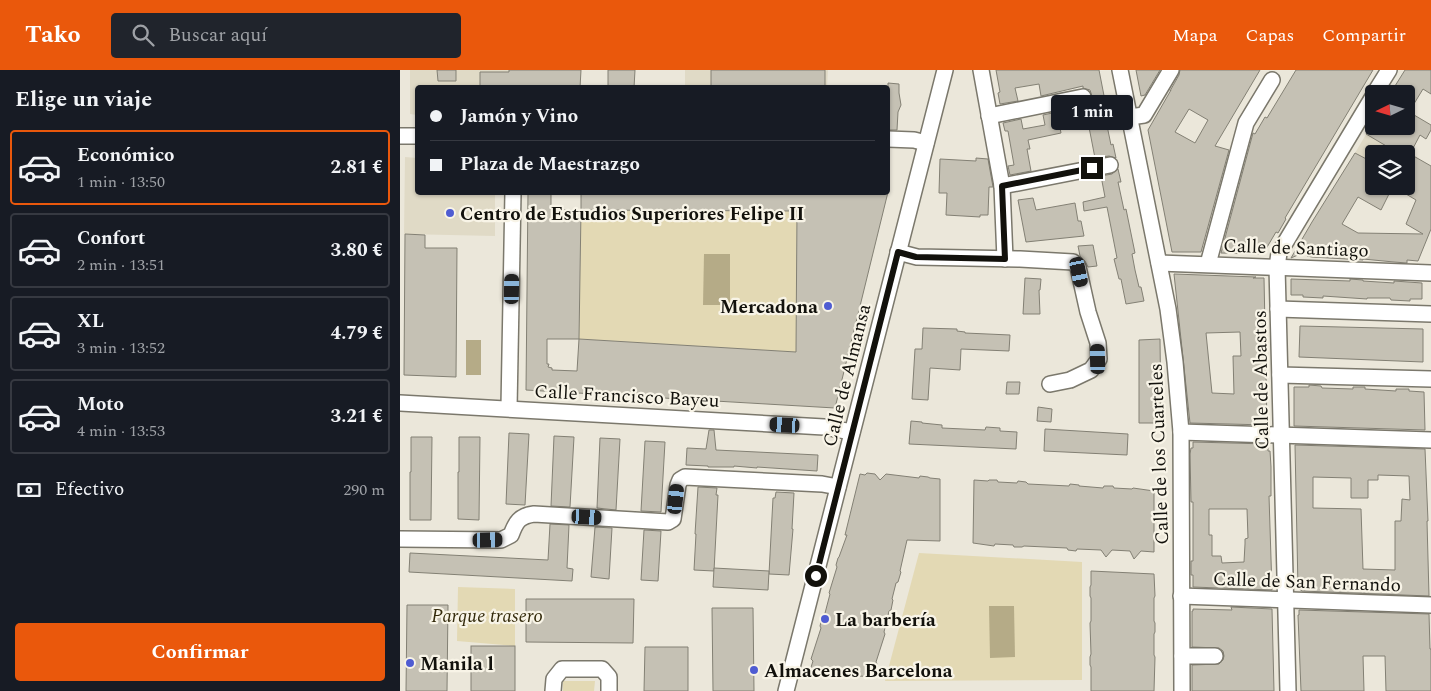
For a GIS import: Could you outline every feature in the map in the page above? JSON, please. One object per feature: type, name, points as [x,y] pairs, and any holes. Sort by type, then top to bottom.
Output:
[{"type":"street","name":"Calle de Almansa","points":[[786,691],[945,70]]},
{"type":"street","points":[[981,70],[1002,186],[1005,259]]},
{"type":"street","name":"Calle de los Cuarteles","points":[[1120,70],[1168,308],[1175,362],[1181,432],[1182,691]]},
{"type":"street","points":[[1130,117],[1144,115],[1171,70]]},
{"type":"street","name":"Calle de Abastos","points":[[1380,85],[1389,70]]},
{"type":"street","points":[[1208,264],[1246,123],[1272,80]]},
{"type":"street","points":[[989,116],[1083,97]]},
{"type":"street","name":"Calle de Abastos","points":[[1288,691],[1277,267],[1279,253],[1365,109]]},
{"type":"street","points":[[400,136],[415,136]]},
{"type":"street","points":[[890,140],[914,140],[926,143]]},
{"type":"street","points":[[1002,186],[1110,164]]},
{"type":"street","points":[[509,408],[513,195]]},
{"type":"street","points":[[898,252],[916,257],[1073,262],[1078,267],[1088,312],[1098,343],[1098,359],[1091,370],[1070,380],[1050,384]]},
{"type":"street","name":"Calle de Santiago","points":[[1159,263],[1431,272]]},
{"type":"street","points":[[1278,309],[1431,314]]},
{"type":"street","points":[[1280,375],[1431,380]]},
{"type":"street","name":"Calle Francisco Bayeu","points":[[400,402],[824,427],[852,432]]},
{"type":"street","points":[[1181,432],[1431,440]]},
{"type":"street","points":[[400,540],[501,540],[511,535],[515,524],[525,515],[534,514],[668,522],[673,519],[678,485],[680,480],[685,477],[822,484],[838,487]]},
{"type":"street","name":"Calle de San Fernando","points":[[1181,596],[1431,605]]},
{"type":"street","points":[[1182,656],[1215,656]]},
{"type":"street","points":[[554,691],[554,679],[562,669],[602,669],[609,677],[609,691]]},
{"type":"shaded area","points":[[410,70],[581,70],[580,85],[415,85],[415,115],[410,114]]},
{"type":"shaded area","points":[[685,70],[828,70],[827,85],[685,85]]},
{"type":"shaded area","points":[[1366,135],[1386,135],[1403,145],[1365,145],[1365,158],[1355,153]]},
{"type":"shaded area","name":"Centro de Estudios Superiores Felipe II","points":[[405,157],[415,158],[415,195],[495,195],[495,236],[404,234]]},
{"type":"shaded area","points":[[704,254],[730,254],[730,305],[703,305]]},
{"type":"shaded area","points":[[466,340],[481,340],[481,375],[466,375]]},
{"type":"shaded area","points":[[989,606],[1014,606],[1015,657],[990,658]]},
{"type":"green space","points":[[581,210],[797,211],[796,352],[579,339]]},
{"type":"green space","points":[[919,553],[1082,562],[1082,680],[885,681]]},
{"type":"green space","name":"Parque trasero","points":[[458,587],[515,589],[515,646],[457,641]]},
{"type":"green space","points":[[563,681],[595,681],[594,691],[563,691]]},
{"type":"building","points":[[437,70],[456,70],[456,81],[438,81]]},
{"type":"building","points":[[509,70],[581,70],[580,85],[480,85],[480,72],[509,72]]},
{"type":"building","points":[[608,70],[635,70],[634,85],[608,85]]},
{"type":"building","points":[[711,70],[825,70],[825,85],[711,85]]},
{"type":"building","points":[[996,70],[1099,70],[1107,111],[1104,111],[1111,145],[1113,144],[1116,158],[1109,156],[1095,158],[1088,122],[1090,121],[1087,105],[1092,100],[1090,90],[1083,88],[1083,86],[1041,96],[1039,84],[1015,88],[1018,101],[1000,104]]},
{"type":"building","points":[[1136,70],[1160,70],[1145,95],[1141,96]]},
{"type":"building","points":[[1180,70],[1260,70],[1215,146],[1229,150],[1201,252],[1172,252],[1148,130]],"holes":[[[1189,109],[1208,120],[1195,143],[1175,132]]]},
{"type":"building","points":[[1296,70],[1373,70],[1285,218],[1278,233],[1276,232],[1263,254],[1221,253],[1253,133],[1255,134],[1265,117],[1267,118]]},
{"type":"building","points":[[1405,70],[1431,70],[1431,94],[1423,89],[1415,102],[1415,85],[1396,85]]},
{"type":"building","points":[[888,83],[899,84],[901,105],[898,112],[897,130],[890,130],[890,85]]},
{"type":"building","points":[[1057,112],[1061,133],[1028,140],[1030,149],[1027,149],[1031,171],[1010,175],[1008,166],[1014,165],[1008,131],[1005,131],[1003,123],[1021,119],[1023,129],[1045,125],[1043,115]]},
{"type":"building","points":[[1415,116],[1431,125],[1431,130],[1426,139],[1420,135],[1415,145],[1385,145],[1368,135],[1415,135]]},
{"type":"building","points":[[1355,153],[1365,158],[1365,195],[1388,195],[1381,210],[1358,197],[1342,224],[1358,233],[1423,234],[1406,224],[1416,200],[1408,195],[1415,195],[1415,157],[1431,166],[1431,229],[1418,261],[1407,260],[1407,263],[1312,257],[1307,256],[1307,251],[1291,258]]},
{"type":"building","points":[[976,158],[988,159],[993,187],[989,187],[988,215],[980,215],[980,217],[946,215],[947,193],[939,193],[940,159],[976,161]]},
{"type":"building","points":[[1118,169],[1121,182],[1118,182],[1135,253],[1132,254],[1135,270],[1144,301],[1126,304],[1121,279],[1119,279],[1114,259],[1117,258],[1107,207],[1084,211],[1083,202],[1105,197],[1101,176],[1112,174]]},
{"type":"building","points":[[528,195],[551,195],[551,210],[581,210],[581,195],[887,195],[835,408],[526,390]],"holes":[[[581,210],[797,211],[796,352],[579,339]],[[547,339],[579,339],[577,371],[552,370],[552,368],[548,367]]]},
{"type":"building","points":[[1033,198],[1036,210],[1075,203],[1078,221],[1081,221],[1084,236],[1026,242],[1018,200]]},
{"type":"building","points":[[405,234],[425,235],[425,248],[457,248],[456,377],[404,375]]},
{"type":"building","points":[[1093,245],[1097,266],[1088,267],[1080,256],[1078,246]]},
{"type":"building","points":[[1174,274],[1264,278],[1267,425],[1190,423]],"holes":[[[1240,332],[1241,356],[1233,356],[1234,394],[1212,393],[1206,333]]]},
{"type":"building","points":[[1025,278],[1041,279],[1039,290],[1040,314],[1023,314]]},
{"type":"building","points":[[1291,279],[1350,281],[1350,279],[1394,283],[1394,281],[1422,283],[1422,299],[1410,299],[1410,301],[1391,300],[1390,298],[1303,297],[1303,295],[1291,295]]},
{"type":"building","points":[[1300,326],[1423,329],[1423,362],[1299,357]]},
{"type":"building","points":[[923,328],[957,329],[957,331],[965,333],[1010,335],[1009,351],[961,349],[960,370],[930,368],[928,400],[912,399],[915,349],[922,349]]},
{"type":"building","points":[[1160,339],[1161,423],[1139,423],[1139,340]]},
{"type":"building","points":[[1007,382],[1020,382],[1019,394],[1006,394]]},
{"type":"building","points":[[1309,385],[1321,386],[1322,388],[1353,389],[1353,387],[1365,387],[1365,389],[1396,391],[1396,389],[1409,389],[1409,391],[1424,392],[1425,430],[1294,426],[1294,387],[1309,387]]},
{"type":"building","points":[[1038,407],[1052,409],[1051,422],[1037,421]]},
{"type":"building","points":[[911,421],[942,425],[942,428],[985,430],[986,427],[1000,428],[1000,431],[1017,432],[1016,449],[909,444]]},
{"type":"building","points":[[1045,429],[1128,434],[1127,455],[1044,451]]},
{"type":"building","points":[[709,430],[714,430],[716,450],[818,455],[817,471],[686,465],[687,448],[706,449]]},
{"type":"building","points":[[509,433],[529,434],[525,505],[506,504]]},
{"type":"building","points":[[554,436],[574,437],[570,507],[551,506]]},
{"type":"building","points":[[411,437],[432,437],[431,520],[410,520]]},
{"type":"building","points":[[459,437],[480,437],[479,520],[458,519]]},
{"type":"building","points":[[600,438],[620,439],[616,510],[597,508]]},
{"type":"building","points":[[645,441],[665,442],[661,512],[641,511]]},
{"type":"building","points":[[1193,442],[1268,444],[1271,467],[1271,496],[1269,496],[1272,590],[1193,587],[1191,561],[1193,561],[1193,502],[1191,502],[1190,454],[1191,448],[1193,448]],"holes":[[[1209,509],[1247,509],[1248,538],[1245,539],[1244,562],[1222,563],[1221,556],[1212,556],[1212,535],[1209,535]]]},
{"type":"building","points":[[1295,445],[1425,449],[1429,596],[1302,591],[1298,588]],"holes":[[[1378,475],[1409,476],[1410,500],[1402,499],[1401,521],[1395,521],[1395,570],[1363,569],[1361,509],[1313,508],[1313,477],[1351,478],[1351,498],[1368,498],[1368,480],[1378,480]]]},
{"type":"building","points":[[867,473],[875,474],[880,480],[886,474],[940,479],[940,541],[907,540],[901,572],[896,583],[891,610],[889,611],[885,634],[873,676],[808,677],[836,565],[847,535],[845,535],[860,474],[865,475]]},
{"type":"building","points":[[974,480],[997,480],[998,482],[1017,483],[1018,481],[1028,484],[1069,486],[1070,484],[1103,488],[1104,486],[1113,486],[1114,488],[1154,491],[1154,552],[1141,551],[1134,559],[1130,551],[1112,550],[1106,557],[1101,550],[1077,549],[1076,551],[1068,550],[1067,548],[1014,547],[1013,545],[995,544],[994,546],[973,543]]},
{"type":"building","points":[[698,487],[717,488],[714,571],[694,570]]},
{"type":"building","points":[[776,492],[794,493],[789,575],[769,574],[773,498],[775,498]]},
{"type":"building","points":[[550,524],[569,525],[567,568],[573,569],[572,581],[409,572],[410,553],[548,560]]},
{"type":"building","points":[[595,527],[612,528],[609,579],[591,577]]},
{"type":"building","points":[[644,530],[661,531],[658,581],[641,580]]},
{"type":"building","points":[[714,568],[769,571],[768,590],[713,587]]},
{"type":"building","points":[[1091,571],[1154,574],[1154,691],[1091,691]]},
{"type":"building","points":[[526,599],[634,599],[633,643],[526,642]]},
{"type":"building","points":[[407,605],[448,605],[447,691],[406,691]]},
{"type":"building","points":[[1231,607],[1272,609],[1274,691],[1192,691],[1192,665],[1219,664],[1224,656],[1223,651],[1219,648],[1192,647],[1192,611],[1193,609],[1232,610]]},
{"type":"building","points":[[712,608],[753,608],[754,691],[713,691]]},
{"type":"building","points":[[1299,610],[1429,614],[1431,691],[1386,691],[1385,656],[1363,656],[1364,691],[1301,691]]},
{"type":"building","points":[[471,646],[515,646],[515,691],[471,691]]},
{"type":"building","points":[[645,647],[688,647],[688,691],[644,691]]},
{"type":"place","name":"Centro de Estudios Superiores Felipe II","points":[[450,213]]},
{"type":"place","name":"Mercadona","points":[[828,306]]},
{"type":"place","name":"La barbería","points":[[825,619]]},
{"type":"place","name":"Manila l","points":[[410,663]]},
{"type":"place","name":"Almacenes Barcelona","points":[[754,670]]},
{"type":"route","points":[[816,576],[898,252],[916,257],[1005,259],[1002,186],[1092,168]]}]
